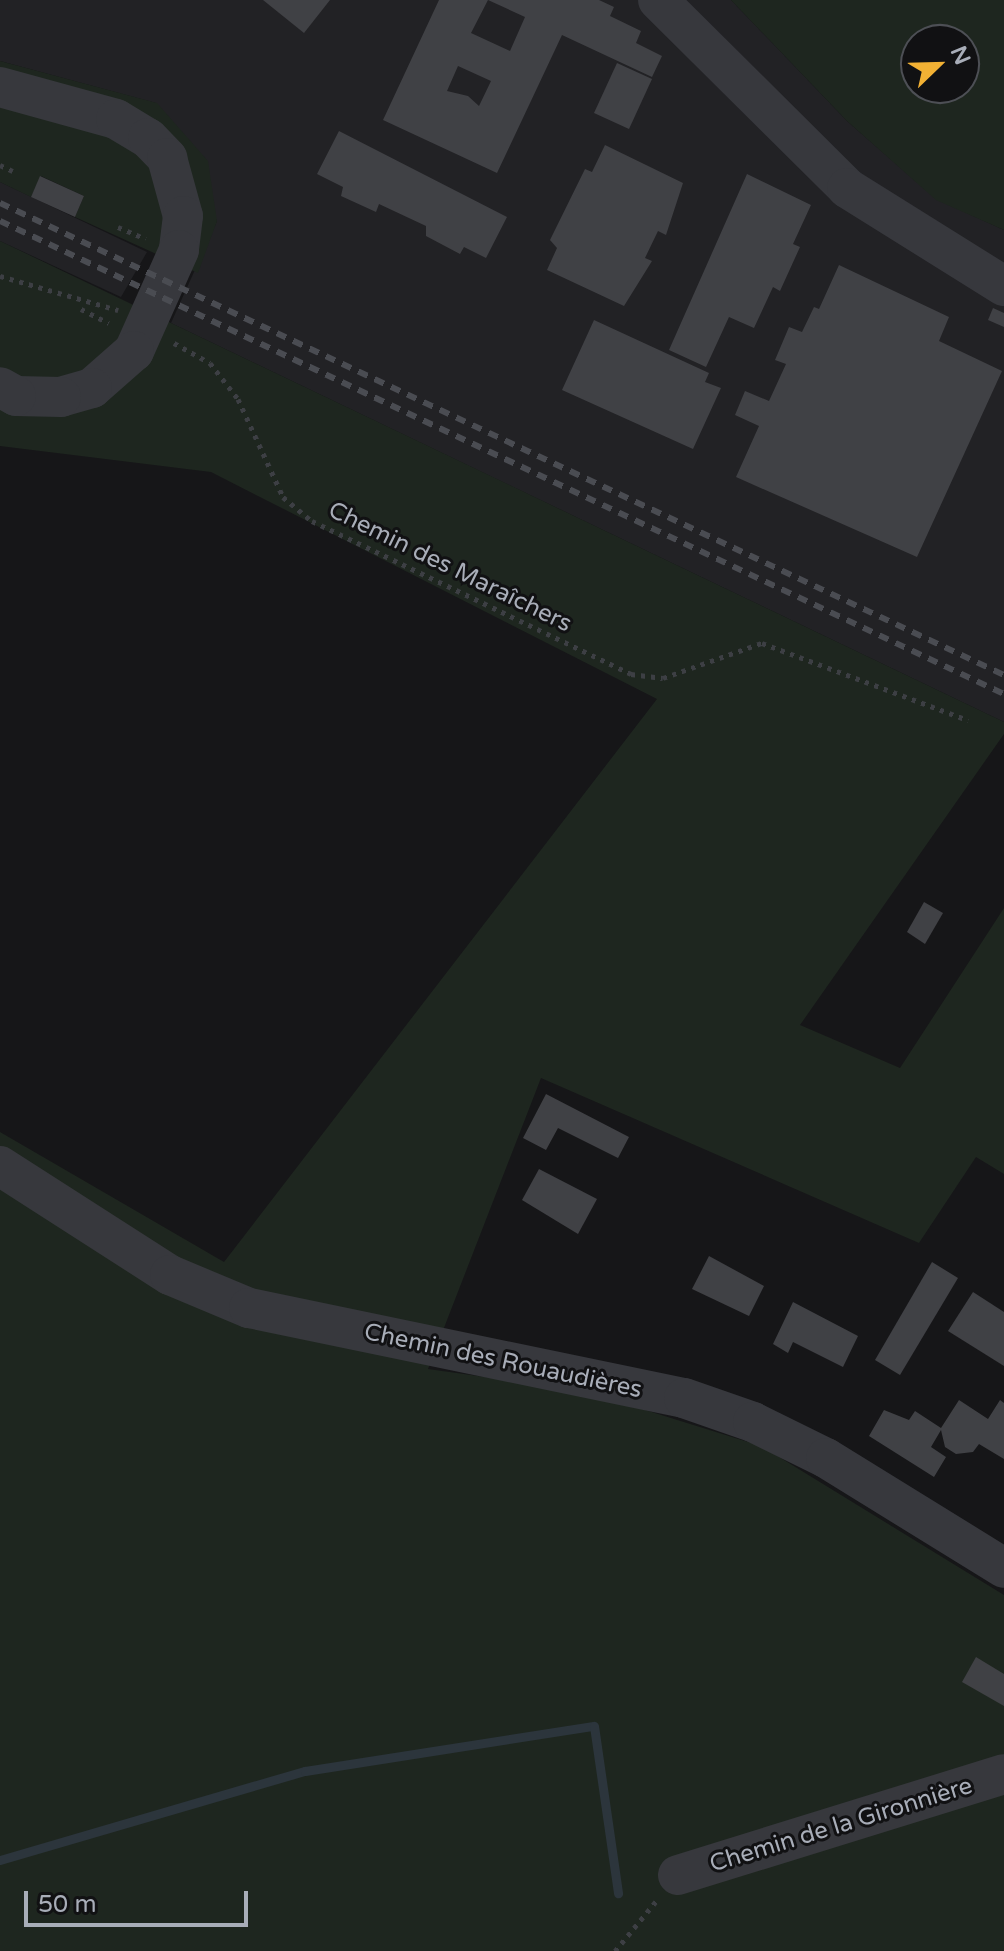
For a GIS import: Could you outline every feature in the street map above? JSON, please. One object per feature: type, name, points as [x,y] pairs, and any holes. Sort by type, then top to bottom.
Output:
[{"type":"street","points":[[658,0],[847,188],[1004,286]]},
{"type":"street","points":[[0,87],[116,119],[148,138],[167,158],[177,183],[183,216],[179,250],[142,333],[92,388],[61,397],[16,396],[0,387]]},
{"type":"street","name":"Chemin des Rouaudières","points":[[0,1166],[170,1275],[249,1308],[684,1398],[753,1422],[826,1458],[1004,1568]]},
{"type":"street","name":"Chemin de la Gironnière","points":[[678,1875],[1004,1774]]},
{"type":"path","points":[[0,165],[13,171]]},
{"type":"path","name":"Chemin des Maraîchers","points":[[0,276],[210,363],[238,399],[283,497],[312,521],[631,674],[663,678],[762,643],[968,720]]},
{"type":"path","points":[[615,1951],[678,1875]]},
{"type":"shaded area","points":[[0,0],[731,0],[847,121],[936,199],[1004,230],[1004,722],[171,323],[217,221],[156,103],[0,61]]},
{"type":"shaded area","points":[[731,0],[1004,0],[1004,230],[936,200],[847,121]]},
{"type":"shaded area","points":[[0,61],[157,103],[208,161],[217,221],[198,273],[75,217],[84,196],[41,176],[31,197],[0,182]]},
{"type":"shaded area","points":[[0,182],[147,252],[121,297],[0,241]]},
{"type":"shaded area","points":[[0,241],[1004,722],[1004,734],[800,1025],[900,1068],[1004,908],[1004,1174],[976,1157],[919,1243],[541,1078],[428,1369],[584,1391],[761,1446],[1004,1595],[1004,1951],[0,1951],[0,1132],[224,1262],[657,699],[211,472],[0,446]]},
{"type":"building","points":[[263,0],[330,0],[304,33]]},
{"type":"building","points":[[439,0],[488,0],[599,0],[614,7],[610,16],[641,31],[636,43],[662,56],[652,77],[562,35],[497,173],[383,120]],"holes":[[[488,0],[525,17],[510,51],[471,33]],[[458,66],[491,81],[479,106],[468,96],[447,91]]]},
{"type":"building","points":[[617,63],[652,79],[629,129],[594,113]]},
{"type":"building","points":[[339,131],[507,217],[486,258],[464,247],[460,254],[426,236],[426,226],[379,204],[376,212],[341,196],[343,187],[317,174]]},
{"type":"building","points":[[605,145],[683,183],[666,235],[658,231],[645,258],[652,261],[624,306],[547,270],[557,248],[550,240],[585,169],[592,172]]},
{"type":"building","points":[[747,174],[811,205],[793,244],[800,247],[780,291],[773,287],[754,328],[729,317],[706,367],[669,350]]},
{"type":"building","points":[[40,176],[84,196],[75,217],[31,197]]},
{"type":"building","points":[[839,265],[949,317],[939,341],[1002,371],[917,557],[736,477],[759,426],[735,415],[745,391],[769,401],[786,364],[775,360],[789,327],[802,332],[814,307],[819,309]]},
{"type":"building","points":[[993,308],[1004,313],[1004,327],[988,320]]},
{"type":"building","points":[[594,320],[709,373],[705,382],[721,388],[693,449],[562,390]]},
{"type":"building","points":[[924,902],[943,913],[925,944],[907,932]]},
{"type":"building","points":[[546,1094],[629,1137],[618,1158],[558,1128],[546,1150],[523,1138]]},
{"type":"building","points":[[539,1169],[597,1199],[578,1234],[522,1200]]},
{"type":"building","points":[[709,1256],[764,1286],[749,1316],[692,1289]]},
{"type":"building","points":[[932,1262],[958,1278],[900,1375],[875,1360]]},
{"type":"building","points":[[973,1292],[1004,1312],[1004,1366],[948,1331]]},
{"type":"building","points":[[793,1302],[858,1336],[843,1367],[793,1342],[788,1353],[773,1344]]},
{"type":"building","points":[[959,1400],[988,1419],[1000,1400],[1004,1403],[1004,1459],[979,1444],[973,1452],[956,1454],[945,1447],[941,1430],[931,1447],[946,1457],[934,1477],[869,1436],[884,1410],[909,1420],[915,1411],[941,1428]]},
{"type":"building","points":[[976,1657],[1004,1674],[1004,1706],[962,1682]]},
{"type":"waterway","points":[[0,1860],[305,1771],[594,1726],[618,1893]]},
{"type":"railway","points":[[0,203],[1004,675]]},
{"type":"railway","points":[[0,221],[1004,694]]}]
